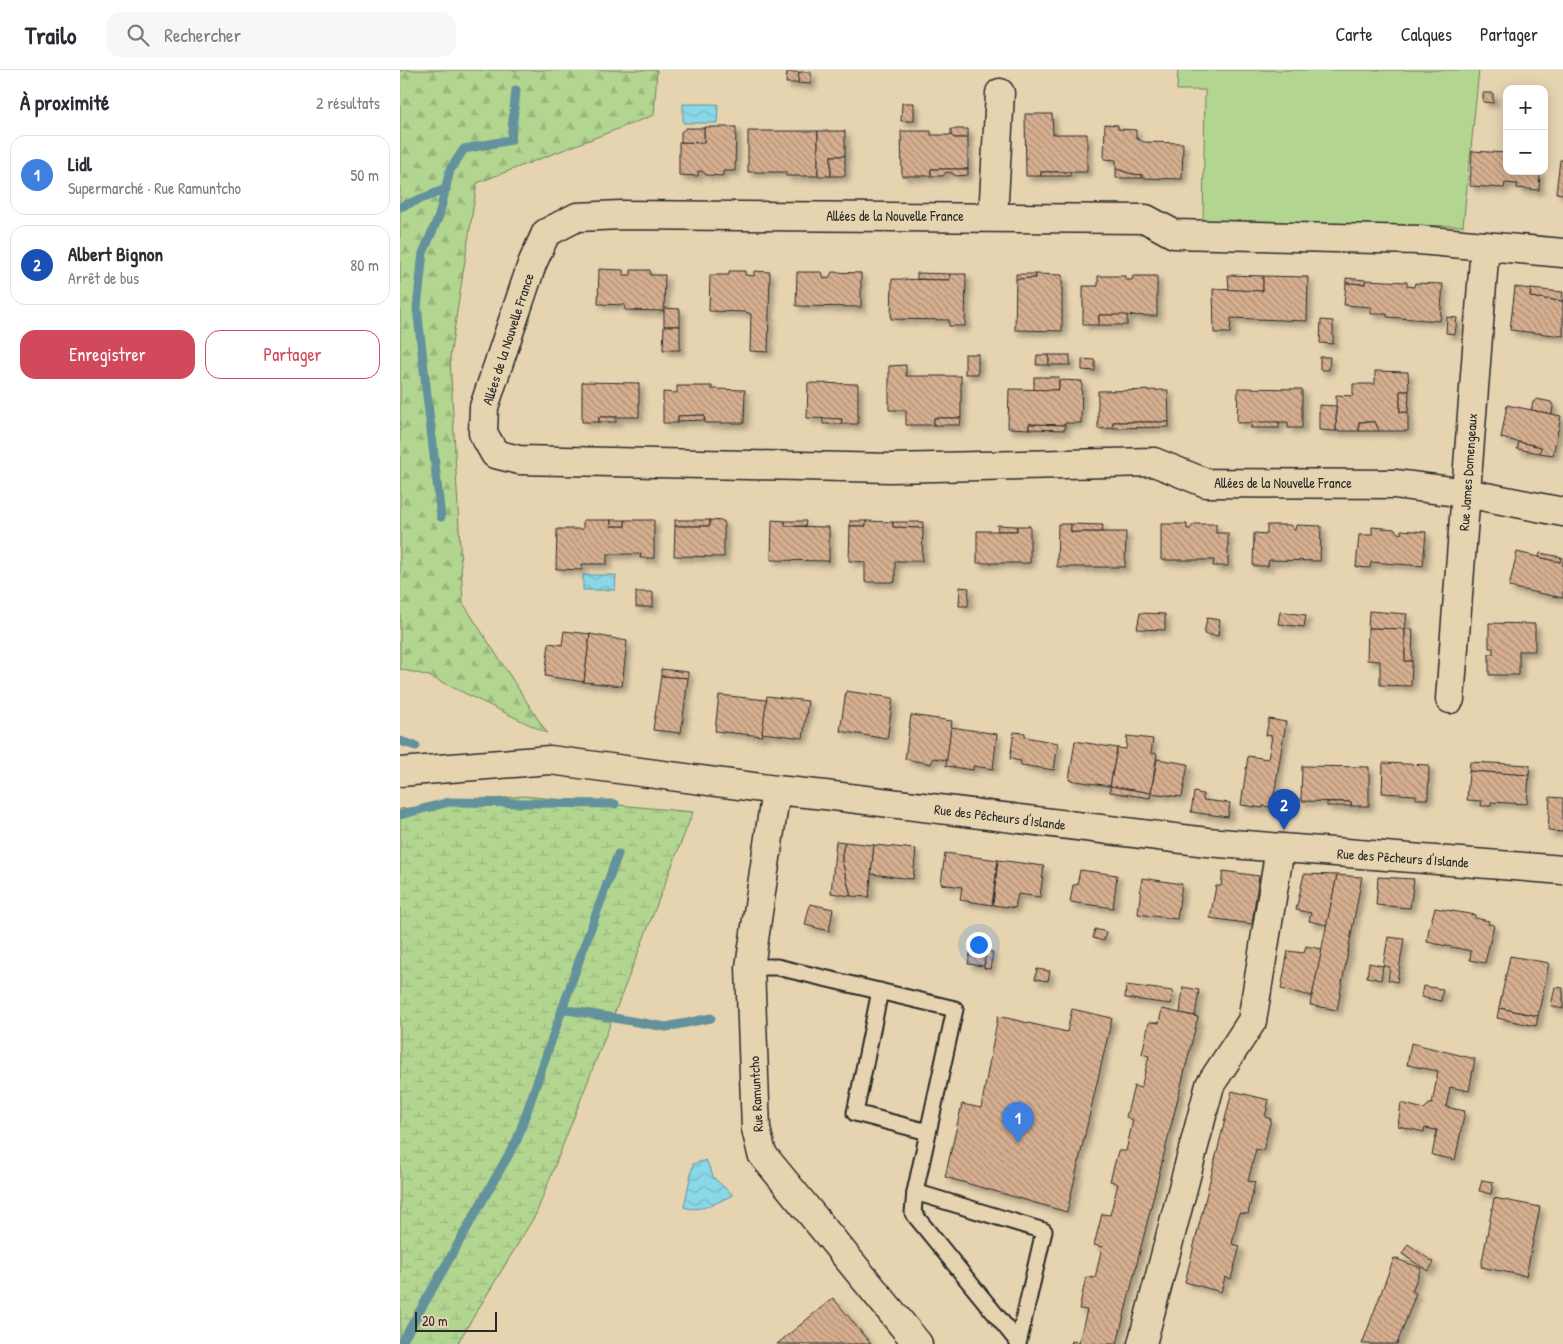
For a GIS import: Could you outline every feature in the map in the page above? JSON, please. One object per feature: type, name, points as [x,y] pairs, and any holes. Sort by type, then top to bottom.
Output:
[{"type":"street","points":[[993,217],[1000,93]]},
{"type":"street","name":"Allées de la Nouvelle France","points":[[1563,253],[1419,240],[1174,234],[1146,219],[621,215],[577,217],[546,233],[532,264],[484,407],[483,433],[495,454],[519,460],[891,468],[1154,462],[1206,483],[1395,484],[1466,493],[1563,512]]},
{"type":"street","name":"Rue James Domengeaux","points":[[1450,699],[1485,246]]},
{"type":"street","name":"Rue des Pêcheurs d'Islande","points":[[400,772],[550,760],[776,790],[1197,841],[1563,870]]},
{"type":"street","name":"Rue des Pêcheurs d'Islande","points":[[400,778],[439,770]]},
{"type":"street","name":"Rue Ramuntcho","points":[[776,790],[750,966],[756,1129],[762,1154],[918,1344]]},
{"type":"street","points":[[1142,1344],[1210,1085],[1252,1021],[1280,848]]},
{"type":"lane","points":[[750,966],[777,967],[954,1009],[915,1192],[913,1213],[1018,1343]]},
{"type":"lane","points":[[880,991],[855,1113],[928,1132]]},
{"type":"lane","points":[[915,1192],[1044,1231],[1018,1343]]},
{"type":"green space","points":[[400,70],[657,70],[654,115],[477,183],[450,357],[463,603],[547,733],[429,676],[400,669]]},
{"type":"green space","points":[[1178,70],[1479,70],[1463,226],[1203,222],[1205,90],[1177,90]]},
{"type":"green space","points":[[523,796],[693,812],[536,1214],[457,1344],[400,1344],[400,809]]},
{"type":"water","points":[[683,104],[718,104],[717,123],[683,123]]},
{"type":"water","points":[[583,575],[616,575],[615,590],[583,590]]},
{"type":"water","points":[[706,1160],[714,1178],[733,1195],[703,1208],[684,1207],[693,1164]]},
{"type":"building","points":[[787,72],[799,72],[798,83],[786,83]]},
{"type":"building","points":[[799,72],[811,72],[811,84],[798,83]]},
{"type":"building","points":[[1483,93],[1493,93],[1493,103],[1483,102]]},
{"type":"building","points":[[902,103],[914,103],[914,121],[901,121]]},
{"type":"building","points":[[1025,114],[1052,114],[1053,134],[1087,134],[1087,172],[1041,172],[1041,176],[1026,176]]},
{"type":"building","points":[[1105,124],[1118,125],[1118,129],[1136,130],[1136,138],[1144,142],[1183,143],[1182,179],[1142,178],[1142,175],[1116,169],[1116,160],[1104,159]]},
{"type":"building","points":[[704,127],[736,127],[735,171],[723,171],[723,176],[706,175],[702,171],[698,171],[698,176],[679,175],[679,142],[704,143]]},
{"type":"building","points":[[686,128],[704,128],[704,143],[681,142],[681,132]]},
{"type":"building","points":[[951,129],[968,129],[968,138],[954,138],[951,135]]},
{"type":"building","points":[[748,131],[818,131],[818,176],[786,176],[786,172],[748,172]]},
{"type":"building","points":[[818,131],[845,131],[845,156],[831,156],[831,176],[818,176]]},
{"type":"building","points":[[901,131],[931,131],[931,135],[951,135],[954,138],[968,138],[968,169],[931,169],[931,176],[902,176]]},
{"type":"building","points":[[1472,151],[1503,153],[1503,175],[1540,175],[1539,190],[1517,188],[1518,184],[1505,183],[1504,188],[1470,186]]},
{"type":"building","points":[[831,156],[845,156],[845,176],[831,176]]},
{"type":"building","points":[[1560,160],[1563,160],[1563,194],[1556,193]]},
{"type":"building","points":[[931,169],[968,169],[968,175],[955,176],[952,173],[946,172],[943,176],[931,176]]},
{"type":"building","points":[[1116,169],[1142,175],[1142,178],[1116,178]]},
{"type":"building","points":[[1041,172],[1070,172],[1070,176],[1041,176]]},
{"type":"building","points":[[599,269],[623,270],[623,275],[631,275],[631,270],[650,270],[650,275],[665,275],[664,311],[625,310],[625,305],[598,304]]},
{"type":"building","points":[[729,271],[745,271],[745,275],[754,276],[754,271],[770,272],[768,352],[750,351],[751,314],[745,312],[709,311],[710,275],[729,275]]},
{"type":"building","points":[[797,272],[822,272],[824,279],[829,278],[832,272],[861,273],[861,307],[796,306]]},
{"type":"building","points":[[917,273],[950,274],[950,280],[917,279]]},
{"type":"building","points":[[950,274],[966,274],[965,326],[949,326],[949,320],[891,319],[892,279],[950,280]]},
{"type":"building","points":[[1016,274],[1036,274],[1036,278],[1016,279]]},
{"type":"building","points":[[1036,274],[1062,275],[1062,331],[1015,330],[1016,279],[1036,278]]},
{"type":"building","points":[[1228,275],[1263,276],[1263,291],[1229,290]]},
{"type":"building","points":[[1098,276],[1125,276],[1125,280],[1132,280],[1133,276],[1157,276],[1157,316],[1099,315],[1099,325],[1083,325],[1083,286],[1098,286]]},
{"type":"building","points":[[1263,276],[1308,277],[1307,321],[1231,318],[1230,333],[1214,333],[1213,289],[1263,291]]},
{"type":"building","points":[[1346,278],[1366,280],[1365,284],[1346,283]]},
{"type":"building","points":[[1366,280],[1407,282],[1407,286],[1414,287],[1415,283],[1443,284],[1440,321],[1387,317],[1387,314],[1371,314],[1371,307],[1344,305],[1346,283],[1365,284]]},
{"type":"building","points":[[1515,287],[1531,289],[1530,297],[1563,301],[1563,336],[1510,330]]},
{"type":"building","points":[[1531,289],[1563,292],[1562,301],[1530,297]]},
{"type":"building","points":[[664,308],[680,309],[680,326],[664,326]]},
{"type":"building","points":[[1099,315],[1127,315],[1127,325],[1099,325]]},
{"type":"building","points":[[1447,317],[1457,318],[1455,334],[1446,333]]},
{"type":"building","points":[[1321,320],[1333,321],[1333,344],[1320,343]]},
{"type":"building","points":[[664,326],[680,326],[680,350],[663,350]]},
{"type":"building","points":[[965,354],[978,354],[978,374],[965,374]]},
{"type":"building","points":[[1037,355],[1049,355],[1049,365],[1036,365]]},
{"type":"building","points":[[1049,355],[1070,355],[1070,365],[1049,365]]},
{"type":"building","points":[[1320,357],[1330,357],[1329,370],[1320,370]]},
{"type":"building","points":[[1082,359],[1095,360],[1095,371],[1082,370]]},
{"type":"building","points":[[906,365],[906,376],[961,376],[961,418],[934,418],[934,425],[906,425],[906,410],[889,410],[889,366]]},
{"type":"building","points":[[1375,371],[1408,372],[1409,391],[1400,391],[1400,412],[1408,412],[1408,431],[1379,431],[1375,422],[1359,422],[1359,431],[1336,431],[1336,395],[1353,396],[1353,384],[1375,384]]},
{"type":"building","points":[[1034,377],[1059,377],[1059,390],[1034,390]]},
{"type":"building","points":[[1059,380],[1082,381],[1081,423],[1065,423],[1065,425],[1029,424],[1029,429],[1008,428],[1009,389],[1059,390]]},
{"type":"building","points":[[582,382],[639,383],[639,417],[599,417],[599,422],[582,422]]},
{"type":"building","points":[[808,383],[858,384],[858,424],[841,424],[842,419],[807,418]]},
{"type":"building","points":[[677,386],[712,386],[712,389],[745,390],[744,423],[705,423],[704,415],[678,416],[678,423],[663,423],[663,392],[677,393]]},
{"type":"building","points":[[1238,388],[1302,389],[1302,428],[1288,428],[1288,422],[1237,423]]},
{"type":"building","points":[[1168,390],[1169,422],[1113,422],[1113,428],[1098,429],[1098,391]]},
{"type":"building","points":[[1400,391],[1409,391],[1408,412],[1400,412]]},
{"type":"building","points":[[1537,399],[1551,402],[1553,406],[1552,414],[1531,410],[1533,402]]},
{"type":"building","points":[[1319,405],[1336,406],[1336,431],[1319,430]]},
{"type":"building","points":[[1507,405],[1561,416],[1553,455],[1540,453],[1541,447],[1501,438]]},
{"type":"building","points":[[704,415],[705,420],[678,421],[678,416]]},
{"type":"building","points":[[599,417],[616,417],[616,422],[599,422]]},
{"type":"building","points":[[823,418],[842,419],[841,424],[823,424]]},
{"type":"building","points":[[934,418],[961,418],[960,425],[934,425]]},
{"type":"building","points":[[1113,422],[1169,422],[1169,427],[1113,428]]},
{"type":"building","points":[[1251,422],[1279,422],[1279,428],[1251,428]]},
{"type":"building","points":[[1359,422],[1375,422],[1379,431],[1359,431]]},
{"type":"building","points":[[1029,424],[1065,425],[1065,430],[1029,429]]},
{"type":"building","points":[[1519,442],[1541,447],[1540,453],[1517,449]]},
{"type":"building","points":[[583,520],[611,520],[611,526],[625,526],[625,520],[654,520],[654,558],[640,558],[641,554],[607,554],[607,564],[582,564],[582,570],[556,569],[557,529],[583,529]]},
{"type":"building","points":[[611,520],[625,520],[625,526],[611,526]]},
{"type":"building","points":[[675,520],[710,520],[710,526],[675,526]]},
{"type":"building","points":[[710,520],[724,521],[724,557],[674,556],[675,526],[710,526]]},
{"type":"building","points":[[772,520],[785,521],[785,526],[829,527],[829,561],[771,560]]},
{"type":"building","points":[[785,521],[806,521],[805,526],[785,526]]},
{"type":"building","points":[[850,521],[866,521],[866,526],[850,526]]},
{"type":"building","points":[[866,521],[893,522],[893,527],[923,528],[922,561],[895,561],[895,582],[865,582],[865,562],[849,561],[850,526],[866,526]]},
{"type":"building","points":[[893,522],[923,522],[923,528],[893,527]]},
{"type":"building","points":[[1058,524],[1071,524],[1071,532],[1126,532],[1125,567],[1057,567]]},
{"type":"building","points":[[1071,524],[1103,525],[1102,532],[1071,532]]},
{"type":"building","points":[[1161,524],[1187,524],[1187,529],[1190,529],[1194,524],[1216,524],[1216,533],[1228,533],[1228,566],[1213,566],[1214,560],[1161,560]]},
{"type":"building","points":[[997,525],[1017,526],[1017,531],[998,531]]},
{"type":"building","points":[[1267,525],[1290,525],[1294,530],[1296,525],[1321,526],[1320,561],[1269,560],[1268,566],[1253,566],[1254,533],[1267,534]]},
{"type":"building","points":[[1017,526],[1030,526],[1030,563],[977,563],[977,531],[1017,531]]},
{"type":"building","points":[[1372,527],[1394,529],[1401,534],[1401,530],[1426,532],[1423,566],[1371,562],[1370,568],[1356,567],[1359,535],[1372,535]]},
{"type":"building","points":[[1517,552],[1560,562],[1561,557],[1563,558],[1563,598],[1509,587]]},
{"type":"building","points":[[1540,553],[1561,557],[1560,562],[1539,557]]},
{"type":"building","points":[[960,587],[969,588],[968,606],[959,606]]},
{"type":"building","points":[[636,592],[653,592],[653,607],[636,607]]},
{"type":"building","points":[[1369,611],[1407,614],[1405,629],[1368,628]]},
{"type":"building","points":[[1280,612],[1306,615],[1304,627],[1278,624]]},
{"type":"building","points":[[1140,613],[1165,614],[1165,630],[1137,629]]},
{"type":"building","points":[[1207,618],[1220,620],[1218,636],[1204,634]]},
{"type":"building","points":[[1489,623],[1535,624],[1535,651],[1519,651],[1519,675],[1489,675],[1489,654],[1493,654],[1493,648],[1489,648]]},
{"type":"building","points":[[1368,628],[1405,629],[1405,661],[1412,661],[1411,686],[1380,685],[1380,661],[1367,660]]},
{"type":"building","points":[[1405,629],[1413,629],[1412,661],[1405,661]]},
{"type":"building","points":[[564,631],[590,634],[584,682],[545,676],[549,643],[562,645]]},
{"type":"building","points":[[590,634],[627,641],[622,686],[584,682]]},
{"type":"building","points":[[661,669],[688,672],[688,678],[661,676]]},
{"type":"building","points":[[661,676],[688,678],[681,733],[653,730]]},
{"type":"building","points":[[846,691],[893,698],[887,739],[840,731]]},
{"type":"building","points":[[719,695],[767,700],[762,736],[715,731]]},
{"type":"building","points":[[767,696],[808,701],[803,738],[762,733]]},
{"type":"building","points":[[911,715],[952,721],[947,760],[933,758],[931,764],[905,759]]},
{"type":"building","points":[[1269,719],[1286,722],[1272,807],[1263,806],[1263,808],[1241,805],[1248,756],[1268,759],[1272,736],[1266,735]]},
{"type":"building","points":[[951,727],[997,734],[993,769],[973,766],[973,770],[946,766]]},
{"type":"building","points":[[1014,732],[1025,733],[1025,737],[1058,743],[1054,770],[1021,765],[1021,761],[1010,759]]},
{"type":"building","points":[[1127,736],[1153,739],[1151,753],[1157,754],[1151,793],[1110,786],[1117,748],[1126,749]]},
{"type":"building","points":[[1075,741],[1117,748],[1110,786],[1069,780]]},
{"type":"building","points":[[1157,759],[1188,764],[1182,797],[1151,793]]},
{"type":"building","points":[[1470,762],[1530,765],[1529,775],[1469,771]]},
{"type":"building","points":[[1383,763],[1429,765],[1428,799],[1416,799],[1416,795],[1382,793]]},
{"type":"building","points":[[1302,766],[1369,767],[1369,806],[1351,806],[1351,802],[1301,801]]},
{"type":"building","points":[[1469,771],[1529,775],[1527,804],[1491,802],[1491,806],[1481,806],[1482,801],[1467,800]]},
{"type":"building","points":[[1110,786],[1151,793],[1150,798],[1110,792]]},
{"type":"building","points":[[1194,792],[1203,794],[1203,800],[1230,803],[1228,817],[1191,812]]},
{"type":"building","points":[[1550,797],[1563,798],[1563,832],[1548,831]]},
{"type":"building","points":[[1327,802],[1351,802],[1351,806],[1327,806]]},
{"type":"building","points":[[836,841],[845,842],[842,861],[851,896],[831,893]]},
{"type":"building","points":[[845,842],[874,845],[869,897],[851,896],[842,861]]},
{"type":"building","points":[[874,845],[916,849],[913,879],[871,874]]},
{"type":"building","points":[[945,853],[998,860],[992,905],[960,900],[962,887],[941,884]]},
{"type":"building","points":[[998,860],[1044,866],[1040,897],[1018,894],[1015,908],[993,905]]},
{"type":"building","points":[[1080,870],[1117,875],[1113,908],[1070,902],[1073,885],[1077,885]]},
{"type":"building","points":[[1223,871],[1259,876],[1252,924],[1210,918],[1216,886],[1221,886]]},
{"type":"building","points":[[1304,874],[1337,875],[1327,925],[1309,921],[1311,913],[1296,910]]},
{"type":"building","points":[[1337,875],[1362,877],[1337,1010],[1310,1005]]},
{"type":"building","points":[[1378,877],[1414,879],[1410,908],[1376,905]]},
{"type":"building","points":[[1142,878],[1182,884],[1177,919],[1138,914]]},
{"type":"building","points":[[810,904],[833,909],[829,931],[805,925]]},
{"type":"building","points":[[1435,908],[1475,915],[1475,918],[1489,921],[1488,924],[1494,925],[1485,963],[1470,960],[1471,951],[1427,942]]},
{"type":"building","points":[[1095,929],[1106,932],[1104,941],[1093,938]]},
{"type":"building","points":[[1388,937],[1404,939],[1397,982],[1388,980],[1390,967],[1383,966]]},
{"type":"building","points":[[1306,946],[1322,949],[1312,996],[1281,989],[1288,951],[1304,953]]},
{"type":"building","points":[[978,950],[986,951],[984,966],[968,964],[970,953],[977,953]]},
{"type":"building","points":[[986,951],[993,952],[990,969],[984,968]]},
{"type":"building","points":[[1510,956],[1549,963],[1538,1016],[1499,1008]]},
{"type":"building","points":[[1369,963],[1383,966],[1381,980],[1367,977]]},
{"type":"building","points":[[1037,969],[1050,971],[1048,981],[1035,979]]},
{"type":"building","points":[[1126,985],[1173,991],[1171,1004],[1125,998]]},
{"type":"building","points":[[1423,986],[1443,989],[1441,1001],[1421,997]]},
{"type":"building","points":[[1183,987],[1199,990],[1195,1016],[1180,1013]]},
{"type":"building","points":[[1555,987],[1563,988],[1563,1009],[1551,1006]]},
{"type":"building","points":[[1499,1008],[1538,1016],[1536,1026],[1497,1018]]},
{"type":"building","points":[[1072,1009],[1112,1018],[1067,1212],[945,1177],[962,1104],[981,1108],[998,1016],[1067,1032]]},
{"type":"building","points":[[1162,1009],[1198,1017],[1117,1344],[1071,1344],[1072,1341],[1079,1342],[1087,1310],[1079,1309],[1086,1277],[1095,1278],[1102,1247],[1094,1245],[1102,1214],[1110,1215],[1118,1184],[1110,1181],[1118,1151],[1126,1151],[1133,1120],[1126,1117],[1134,1086],[1141,1088],[1149,1056],[1142,1054],[1149,1022],[1159,1023]]},
{"type":"building","points":[[1411,1043],[1475,1059],[1469,1091],[1450,1087],[1446,1107],[1465,1111],[1455,1160],[1432,1155],[1437,1130],[1425,1128],[1424,1132],[1398,1126],[1401,1103],[1424,1109],[1429,1104],[1432,1104],[1438,1071],[1407,1065]]},
{"type":"building","points":[[1232,1091],[1269,1100],[1265,1117],[1271,1119],[1263,1151],[1256,1149],[1248,1181],[1255,1182],[1248,1214],[1239,1213],[1232,1244],[1240,1246],[1231,1279],[1225,1277],[1221,1292],[1185,1282]]},
{"type":"building","points":[[1482,1180],[1493,1182],[1491,1194],[1479,1191]]},
{"type":"building","points":[[1494,1198],[1540,1207],[1526,1276],[1481,1267]]},
{"type":"building","points":[[1408,1244],[1434,1263],[1428,1271],[1402,1254]]},
{"type":"building","points":[[1394,1258],[1421,1268],[1412,1291],[1416,1293],[1397,1344],[1362,1344]]},
{"type":"building","points":[[833,1298],[871,1344],[777,1344]]},
{"type":"waterway","points":[[441,517],[417,308],[423,253],[439,216],[450,170],[464,149],[511,140],[516,90]]},
{"type":"waterway","points":[[400,207],[446,189]]},
{"type":"waterway","points":[[400,741],[416,746]]},
{"type":"waterway","points":[[400,815],[449,802],[615,804]]},
{"type":"waterway","points":[[401,1344],[517,1140],[618,854]]},
{"type":"waterway","points":[[562,1009],[666,1027],[711,1018]]},
{"type":"place","name":"Albert Bignon","points":[[1284,830]]},
{"type":"place","name":"Lidl","points":[[1018,1143]]}]
